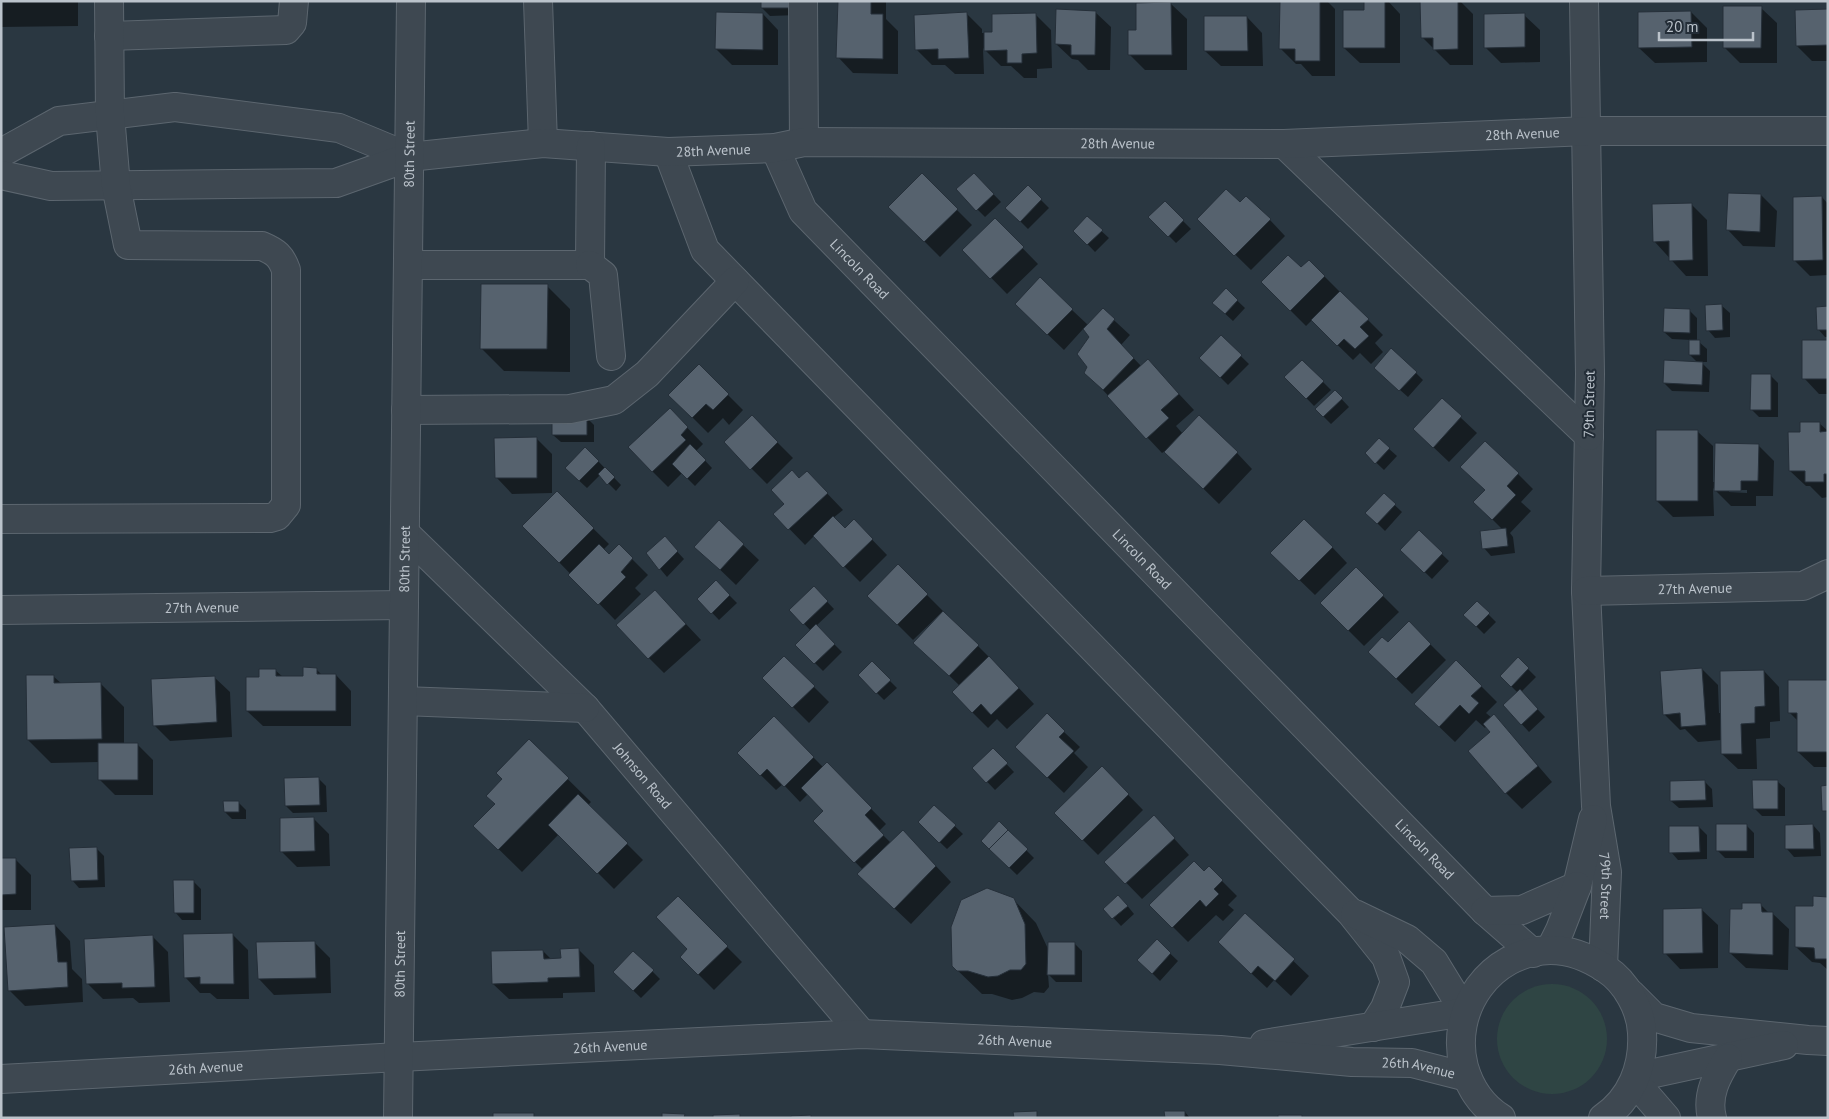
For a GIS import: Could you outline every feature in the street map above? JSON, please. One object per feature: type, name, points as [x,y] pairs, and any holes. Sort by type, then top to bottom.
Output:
[{"type":"street","points":[[1,520],[270,518],[278,516],[286,505],[286,270],[279,255],[262,246],[128,245],[116,186],[110,116],[109,1]]},
{"type":"street","name":"80th Street","points":[[398,1118],[411,1]]},
{"type":"street","points":[[538,1],[543,143]]},
{"type":"street","points":[[803,1],[804,142]]},
{"type":"street","name":"79th Street","points":[[1584,1],[1587,131],[1589,436],[1586,591],[1596,806],[1606,872],[1603,967]]},
{"type":"street","points":[[109,36],[286,30],[293,12]]},
{"type":"street","points":[[1,153],[59,121],[175,108],[329,126],[409,157]]},
{"type":"street","name":"28th Avenue","points":[[409,157],[543,143],[668,152],[775,148],[804,142],[1284,144],[1587,131],[1828,132]]},
{"type":"street","points":[[1284,144],[1589,436]]},
{"type":"street","points":[[590,265],[591,146]]},
{"type":"street","name":"Lincoln Road","points":[[775,148],[803,210],[1485,911],[1541,951]]},
{"type":"street","points":[[668,152],[705,250],[1351,912],[1386,957],[1395,982],[1385,1008],[1373,1027]]},
{"type":"street","points":[[1,174],[51,186],[336,184],[409,157]]},
{"type":"street","points":[[408,265],[590,265],[602,274],[611,356]]},
{"type":"street","points":[[406,410],[570,409],[614,400],[647,374],[735,281]]},
{"type":"street","name":"Johnson Road","points":[[405,533],[585,708],[862,1034]]},
{"type":"street","name":"27th Avenue","points":[[1586,591],[1804,586],[1828,574]]},
{"type":"street","name":"27th Avenue","points":[[1804,586],[1828,598]]},
{"type":"street","name":"27th Avenue","points":[[1,610],[404,605]]},
{"type":"street","points":[[403,701],[585,708]]},
{"type":"street","name":"79th Street","points":[[1541,951],[1560,930],[1577,886],[1596,806]]},
{"type":"street","name":"79th Street","points":[[1485,911],[1522,910],[1577,886]]},
{"type":"street","points":[[1351,912],[1407,939],[1434,962],[1456,998],[1466,1009]]},
{"type":"street","points":[[1500,1118],[1477,1096],[1461,1056],[1460,1034],[1466,1009],[1475,992],[1489,975],[1507,962],[1541,951],[1572,952],[1593,960],[1611,972],[1654,1017],[1691,1028],[1818,1040]]},
{"type":"street","points":[[1602,1118],[1611,1112],[1626,1096],[1635,1080],[1642,1054],[1642,1031],[1637,1009],[1627,989]]},
{"type":"street","name":"26th Avenue","points":[[1220,1050],[1373,1027],[1466,1009]]},
{"type":"street","name":"26th Avenue","points":[[1,1079],[862,1034],[1220,1050],[1352,1062],[1412,1063],[1470,1082]]},
{"type":"street","points":[[1635,1080],[1728,1058],[1818,1040]]},
{"type":"street","points":[[1712,1118],[1710,1110],[1713,1084],[1728,1058]]},
{"type":"street","points":[[1635,1080],[1666,1118]]},
{"type":"street","points":[[1470,1082],[1470,1118]]},
{"type":"green space","points":[[1552,984],[1573,988],[1591,1000],[1603,1018],[1607,1039],[1603,1060],[1591,1078],[1573,1090],[1552,1094],[1531,1090],[1513,1078],[1501,1060],[1497,1039],[1501,1018],[1513,1000],[1531,988]]},
{"type":"building","points":[[761,1],[790,1],[791,8],[761,8]]},
{"type":"building","points":[[838,1],[871,1],[871,14],[883,14],[883,59],[836,58]]},
{"type":"building","points":[[1280,1],[1320,1],[1320,61],[1295,61],[1295,49],[1279,49]]},
{"type":"building","points":[[1364,1],[1385,1],[1385,48],[1343,48],[1343,10],[1364,10]]},
{"type":"building","points":[[1420,1],[1458,1],[1458,49],[1433,50],[1433,38],[1421,38]]},
{"type":"building","points":[[1171,2],[1172,55],[1128,55],[1128,30],[1136,30],[1136,3]]},
{"type":"building","points":[[1723,6],[1762,6],[1761,48],[1723,48]]},
{"type":"building","points":[[1056,9],[1096,11],[1095,55],[1071,55],[1071,45],[1055,44]]},
{"type":"building","points":[[1828,9],[1828,45],[1796,46],[1795,10]]},
{"type":"building","points":[[1691,11],[1692,47],[1638,48],[1638,12]]},
{"type":"building","points":[[716,12],[763,13],[763,50],[715,49]]},
{"type":"building","points":[[967,12],[969,58],[938,59],[938,49],[915,50],[914,15]]},
{"type":"building","points":[[1036,13],[1037,53],[1022,54],[1022,63],[1007,63],[1007,50],[984,51],[984,32],[992,32],[992,14]]},
{"type":"building","points":[[1525,13],[1525,47],[1484,48],[1484,14]]},
{"type":"building","points":[[1204,16],[1247,16],[1248,51],[1204,51]]},
{"type":"building","points":[[922,173],[958,209],[924,242],[888,207]]},
{"type":"building","points":[[974,173],[994,194],[976,211],[956,189]]},
{"type":"building","points":[[1028,185],[1042,199],[1020,222],[1005,208]]},
{"type":"building","points":[[1226,189],[1240,202],[1246,196],[1271,219],[1234,256],[1197,219]]},
{"type":"building","points":[[1728,193],[1761,194],[1760,232],[1726,230]]},
{"type":"building","points":[[1822,196],[1823,260],[1793,261],[1793,197]]},
{"type":"building","points":[[1165,201],[1184,220],[1168,237],[1148,217]]},
{"type":"building","points":[[1692,203],[1693,260],[1669,261],[1669,241],[1653,242],[1652,204]]},
{"type":"building","points":[[1087,216],[1103,230],[1087,245],[1073,231]]},
{"type":"building","points":[[995,218],[1024,247],[990,279],[962,250]]},
{"type":"building","points":[[1288,255],[1301,267],[1309,260],[1325,276],[1290,311],[1261,282]]},
{"type":"building","points":[[1040,277],[1073,309],[1047,335],[1015,304]]},
{"type":"building","points":[[481,284],[548,284],[547,349],[480,349]]},
{"type":"building","points":[[1226,288],[1238,300],[1225,314],[1212,303]]},
{"type":"building","points":[[1340,291],[1369,319],[1360,327],[1369,336],[1355,349],[1344,339],[1337,346],[1311,320]]},
{"type":"building","points":[[1722,304],[1723,330],[1706,331],[1705,305]]},
{"type":"building","points":[[1828,306],[1828,330],[1817,330],[1816,307]]},
{"type":"building","points":[[1103,308],[1115,319],[1107,329],[1134,358],[1103,390],[1084,373],[1087,367],[1077,354],[1089,337],[1083,329]]},
{"type":"building","points":[[1664,308],[1690,309],[1690,333],[1663,332]]},
{"type":"building","points":[[1221,335],[1242,355],[1220,378],[1199,358]]},
{"type":"building","points":[[1689,340],[1700,340],[1700,355],[1689,355]]},
{"type":"building","points":[[1802,340],[1828,340],[1828,379],[1802,379]]},
{"type":"building","points":[[1391,348],[1417,372],[1399,391],[1374,368]]},
{"type":"building","points":[[1148,359],[1179,394],[1161,410],[1169,418],[1146,439],[1107,396]]},
{"type":"building","points":[[1302,360],[1324,381],[1306,399],[1284,377]]},
{"type":"building","points":[[1664,360],[1703,362],[1702,385],[1663,383]]},
{"type":"building","points":[[699,364],[729,394],[713,410],[706,404],[692,418],[668,395]]},
{"type":"building","points":[[1751,374],[1771,374],[1771,410],[1750,410]]},
{"type":"building","points":[[1335,390],[1343,398],[1323,417],[1315,409]]},
{"type":"building","points":[[1442,398],[1462,416],[1433,448],[1413,429]]},
{"type":"building","points":[[670,408],[688,427],[681,435],[686,440],[652,472],[628,447]]},
{"type":"building","points":[[752,415],[778,442],[750,470],[724,442]]},
{"type":"building","points":[[1199,415],[1238,452],[1203,489],[1164,452]]},
{"type":"building","points":[[552,416],[587,416],[587,435],[552,435]]},
{"type":"building","points":[[1800,422],[1820,422],[1820,432],[1828,431],[1828,474],[1824,474],[1824,482],[1805,482],[1805,471],[1789,471],[1788,432],[1800,432]]},
{"type":"building","points":[[1656,430],[1698,430],[1698,501],[1656,501]]},
{"type":"building","points":[[537,437],[537,478],[495,478],[494,438]]},
{"type":"building","points":[[1379,438],[1390,448],[1375,464],[1365,453]]},
{"type":"building","points":[[1485,441],[1519,473],[1507,486],[1516,495],[1492,520],[1473,502],[1485,490],[1460,467]]},
{"type":"building","points":[[1715,443],[1759,444],[1758,481],[1741,481],[1741,491],[1714,491]]},
{"type":"building","points":[[690,444],[706,460],[687,479],[672,464]]},
{"type":"building","points":[[585,447],[599,461],[579,481],[565,468]]},
{"type":"building","points":[[605,467],[615,477],[607,485],[598,474]]},
{"type":"building","points":[[792,470],[799,478],[807,471],[828,493],[788,530],[773,514],[784,504],[771,490]]},
{"type":"building","points":[[557,491],[594,528],[559,563],[522,526]]},
{"type":"building","points":[[1384,493],[1396,504],[1377,524],[1365,513]]},
{"type":"building","points":[[833,516],[845,528],[854,519],[873,539],[843,568],[813,536]]},
{"type":"building","points":[[1304,519],[1333,547],[1299,581],[1270,553]]},
{"type":"building","points":[[719,520],[744,544],[720,570],[694,547]]},
{"type":"building","points":[[1506,528],[1508,546],[1482,549],[1480,531]]},
{"type":"building","points":[[1419,530],[1443,553],[1424,573],[1400,550]]},
{"type":"building","points":[[665,536],[678,551],[659,570],[646,553]]},
{"type":"building","points":[[599,544],[609,554],[619,544],[633,558],[621,572],[626,577],[598,605],[568,575]]},
{"type":"building","points":[[898,564],[928,594],[897,625],[867,596]]},
{"type":"building","points":[[1356,567],[1384,595],[1348,631],[1320,603]]},
{"type":"building","points":[[716,580],[730,595],[711,614],[697,599]]},
{"type":"building","points":[[814,586],[828,601],[803,625],[789,610]]},
{"type":"building","points":[[655,590],[686,624],[648,659],[616,625]]},
{"type":"building","points":[[1477,601],[1490,613],[1476,627],[1463,615]]},
{"type":"building","points":[[943,611],[979,645],[949,676],[913,643]]},
{"type":"building","points":[[1409,621],[1431,644],[1396,679],[1368,652],[1382,637],[1388,642]]},
{"type":"building","points":[[816,624],[835,644],[814,664],[795,645]]},
{"type":"building","points":[[784,656],[815,686],[792,708],[762,678]]},
{"type":"building","points":[[989,656],[1019,688],[991,715],[981,704],[972,713],[952,692]]},
{"type":"building","points":[[1518,657],[1529,668],[1511,687],[1500,676]]},
{"type":"building","points":[[1456,660],[1482,686],[1471,696],[1479,703],[1469,714],[1460,705],[1439,727],[1414,704]]},
{"type":"building","points":[[872,661],[891,680],[876,694],[858,675]]},
{"type":"building","points":[[303,667],[317,668],[317,674],[336,674],[336,711],[246,711],[246,677],[259,677],[259,669],[276,669],[276,676],[303,676]]},
{"type":"building","points":[[1702,668],[1706,725],[1681,727],[1680,713],[1663,715],[1660,671]]},
{"type":"building","points":[[1764,670],[1765,706],[1755,707],[1755,723],[1741,724],[1742,754],[1721,754],[1720,671]]},
{"type":"building","points":[[26,675],[54,675],[54,683],[101,682],[102,739],[27,740]]},
{"type":"building","points":[[215,676],[217,722],[153,726],[151,679]]},
{"type":"building","points":[[1788,680],[1828,680],[1828,752],[1797,752],[1797,713],[1788,713]]},
{"type":"building","points":[[1520,689],[1538,709],[1521,725],[1503,705]]},
{"type":"building","points":[[1047,713],[1065,731],[1059,737],[1074,751],[1047,778],[1015,747]]},
{"type":"building","points":[[1494,714],[1538,766],[1505,794],[1468,751],[1490,732],[1483,724]]},
{"type":"building","points":[[774,716],[814,757],[784,787],[767,769],[760,776],[737,753]]},
{"type":"building","points":[[529,739],[569,778],[498,850],[473,826],[495,804],[486,796],[502,779],[496,773]]},
{"type":"building","points":[[98,743],[138,743],[138,780],[98,780]]},
{"type":"building","points":[[993,748],[1008,763],[986,783],[972,768]]},
{"type":"building","points":[[827,762],[872,808],[865,815],[884,835],[854,863],[813,821],[823,811],[801,788]]},
{"type":"building","points":[[1102,766],[1129,794],[1082,841],[1054,813]]},
{"type":"building","points":[[319,777],[320,805],[285,806],[284,778]]},
{"type":"building","points":[[1705,780],[1706,800],[1670,801],[1670,781]]},
{"type":"building","points":[[1752,780],[1778,780],[1778,809],[1753,809]]},
{"type":"building","points":[[1828,785],[1828,811],[1822,811],[1821,786]]},
{"type":"building","points":[[578,794],[628,843],[597,874],[548,825]]},
{"type":"building","points":[[223,801],[239,801],[239,812],[224,812]]},
{"type":"building","points":[[934,805],[956,825],[939,843],[918,822]]},
{"type":"building","points":[[1154,815],[1175,838],[1125,884],[1104,862]]},
{"type":"building","points":[[314,817],[315,851],[280,852],[280,818]]},
{"type":"building","points":[[999,821],[1008,830],[989,849],[981,841]]},
{"type":"building","points":[[1716,824],[1747,824],[1747,851],[1716,851]]},
{"type":"building","points":[[1813,824],[1814,849],[1785,849],[1785,825]]},
{"type":"building","points":[[1669,826],[1699,826],[1700,852],[1669,853]]},
{"type":"building","points":[[903,830],[936,866],[894,909],[857,874]]},
{"type":"building","points":[[1008,830],[1028,849],[1009,868],[989,849]]},
{"type":"building","points":[[97,847],[98,880],[71,881],[69,848]]},
{"type":"building","points":[[1,858],[16,858],[16,894],[1,895]]},
{"type":"building","points":[[1194,861],[1204,871],[1209,866],[1223,880],[1214,889],[1219,894],[1206,907],[1200,900],[1172,928],[1149,905]]},
{"type":"building","points":[[173,880],[194,880],[194,913],[174,913]]},
{"type":"building","points":[[987,888],[1014,898],[1025,924],[1026,964],[1021,970],[1010,970],[998,976],[988,977],[968,971],[957,971],[952,966],[951,927],[961,900]]},
{"type":"building","points":[[1118,895],[1128,906],[1112,919],[1103,909]]},
{"type":"building","points":[[678,896],[728,946],[698,975],[680,957],[687,949],[656,917]]},
{"type":"building","points":[[1813,896],[1828,897],[1828,959],[1815,959],[1814,948],[1795,947],[1795,906],[1813,906]]},
{"type":"building","points":[[1742,903],[1761,903],[1762,912],[1773,912],[1773,955],[1729,953],[1730,909],[1742,909]]},
{"type":"building","points":[[1702,908],[1703,953],[1663,954],[1663,909]]},
{"type":"building","points":[[1245,913],[1295,959],[1275,981],[1258,966],[1251,974],[1218,942]]},
{"type":"building","points":[[55,924],[58,962],[67,962],[68,987],[8,991],[4,927]]},
{"type":"building","points":[[233,933],[234,984],[200,984],[200,977],[184,978],[183,934]]},
{"type":"building","points":[[153,935],[155,987],[122,988],[122,983],[86,984],[84,939]]},
{"type":"building","points":[[1157,939],[1171,953],[1152,974],[1137,960]]},
{"type":"building","points":[[315,941],[316,978],[258,979],[256,942]]},
{"type":"building","points":[[1048,942],[1075,942],[1075,975],[1047,975]]},
{"type":"building","points":[[579,948],[580,977],[548,978],[548,982],[492,984],[491,951],[543,950],[544,959],[561,958],[560,949]]},
{"type":"building","points":[[633,951],[654,970],[633,991],[613,972]]},
{"type":"building","points":[[1037,1111],[1037,1118],[1014,1118],[1013,1112]]},
{"type":"building","points":[[1164,1111],[1185,1111],[1185,1118],[1165,1118]]},
{"type":"building","points":[[493,1113],[534,1113],[534,1118],[493,1118]]},
{"type":"building","points":[[662,1113],[685,1114],[684,1118],[662,1118]]},
{"type":"building","points":[[740,1114],[740,1118],[713,1118],[713,1115]]},
{"type":"building","points":[[811,1115],[811,1118],[791,1118],[791,1116]]},
{"type":"building","points":[[1278,1115],[1302,1115],[1302,1118],[1278,1118]]}]
